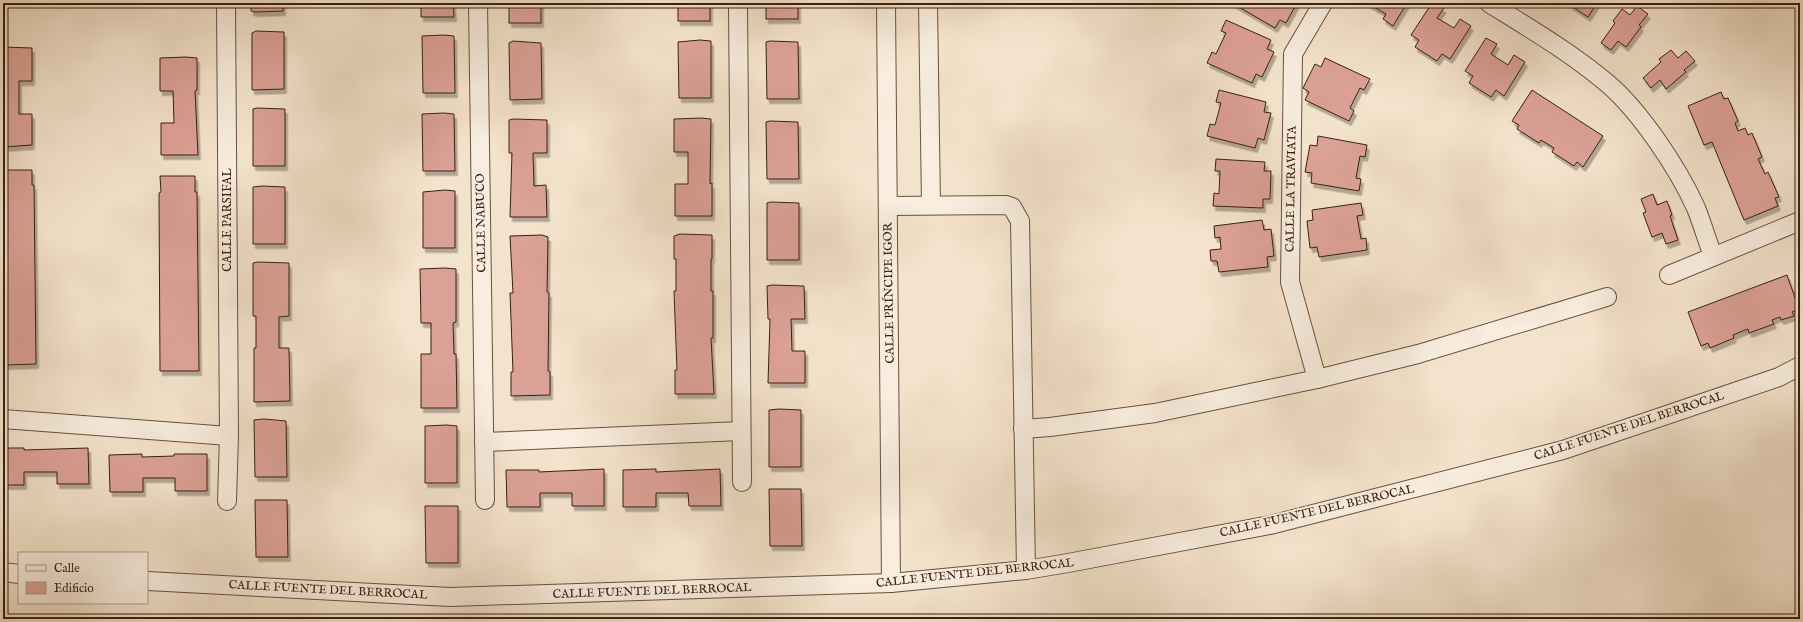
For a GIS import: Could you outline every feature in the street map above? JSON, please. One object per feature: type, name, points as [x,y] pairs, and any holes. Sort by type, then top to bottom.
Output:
[{"type":"street","name":"CALLE PARSIFAL","points":[[226,3],[227,501]]},
{"type":"street","name":"CALLE NABUCO","points":[[478,3],[485,500]]},
{"type":"street","points":[[738,3],[742,482]]},
{"type":"street","name":"CALLE PRÍNCIPE IGOR","points":[[886,3],[891,583]]},
{"type":"street","points":[[928,3],[931,205]]},
{"type":"street","name":"CALLE LA TRAVIATA","points":[[1317,379],[1290,282],[1293,54],[1323,3]]},
{"type":"street","points":[[1489,3],[1572,56],[1608,84],[1638,117],[1674,167],[1696,208],[1713,256]]},
{"type":"street","points":[[888,206],[1006,205],[1012,207],[1020,221],[1026,570]]},
{"type":"street","points":[[1669,275],[1800,221]]},
{"type":"street","points":[[1023,429],[1050,427],[1155,413],[1317,379],[1418,354],[1607,297]]},
{"type":"street","name":"CALLE FUENTE DEL BERROCAL","points":[[148,581],[450,597],[891,583],[1026,570],[1270,525],[1563,450],[1779,377],[1800,366]]},
{"type":"street","points":[[3,420],[228,436]]},
{"type":"street","points":[[484,442],[741,430]]},
{"type":"street","points":[[3,572],[18,574]]},
{"type":"building","points":[[251,3],[283,3],[283,11],[251,11]]},
{"type":"building","points":[[421,3],[453,3],[454,17],[421,17]]},
{"type":"building","points":[[509,3],[541,3],[541,23],[509,23]]},
{"type":"building","points":[[678,3],[710,3],[710,21],[678,21]]},
{"type":"building","points":[[766,3],[798,3],[798,19],[766,19]]},
{"type":"building","points":[[1232,3],[1297,3],[1286,23],[1280,20],[1275,28]]},
{"type":"building","points":[[1367,3],[1407,3],[1393,26],[1383,19],[1386,14]]},
{"type":"building","points":[[1432,3],[1444,8],[1437,18],[1454,28],[1460,19],[1471,26],[1450,59],[1442,54],[1437,61],[1415,47],[1419,40],[1411,35]]},
{"type":"building","points":[[1567,3],[1597,3],[1588,17]]},
{"type":"building","points":[[1637,6],[1648,14],[1639,25],[1641,27],[1626,47],[1618,41],[1611,50],[1601,43],[1615,23],[1613,21],[1622,9],[1630,15]]},
{"type":"building","points":[[1226,20],[1271,40],[1267,49],[1274,52],[1262,77],[1256,74],[1252,83],[1207,63],[1212,52],[1216,54],[1226,33],[1221,31]]},
{"type":"building","points":[[256,31],[284,32],[284,89],[252,90],[252,33]]},
{"type":"building","points":[[422,36],[454,36],[455,93],[423,93]]},
{"type":"building","points":[[1486,38],[1497,44],[1491,54],[1508,65],[1514,55],[1525,62],[1504,96],[1496,90],[1491,97],[1469,83],[1473,76],[1465,71]]},
{"type":"building","points":[[700,40],[711,41],[711,98],[679,98],[678,42]]},
{"type":"building","points":[[513,41],[541,43],[542,99],[510,100],[509,43]]},
{"type":"building","points":[[766,42],[798,42],[799,99],[767,99]]},
{"type":"building","points":[[3,47],[32,48],[32,81],[19,81],[19,114],[32,114],[32,145],[3,147]]},
{"type":"building","points":[[1671,50],[1678,58],[1686,51],[1695,61],[1684,70],[1686,72],[1666,89],[1660,80],[1651,88],[1643,78],[1661,62],[1659,59]]},
{"type":"building","points":[[160,58],[197,58],[197,90],[195,91],[198,155],[161,155],[161,123],[174,123],[173,91],[160,91]]},
{"type":"building","points":[[1325,58],[1370,79],[1364,90],[1360,88],[1350,108],[1354,111],[1349,121],[1305,100],[1309,92],[1303,88],[1315,64],[1321,67]]},
{"type":"building","points":[[1219,90],[1266,102],[1264,112],[1271,113],[1264,140],[1258,138],[1255,148],[1207,136],[1210,124],[1215,125],[1221,103],[1216,102]]},
{"type":"building","points":[[1532,90],[1603,136],[1583,167],[1577,162],[1574,166],[1552,152],[1554,148],[1541,140],[1539,143],[1517,129],[1519,125],[1512,121]]},
{"type":"building","points":[[1721,92],[1724,99],[1728,98],[1738,121],[1735,123],[1738,131],[1745,128],[1748,135],[1752,133],[1762,157],[1758,159],[1765,174],[1768,172],[1779,197],[1775,198],[1778,206],[1744,220],[1712,142],[1704,145],[1688,106]]},
{"type":"building","points":[[253,109],[285,109],[285,166],[253,166]]},
{"type":"building","points":[[422,114],[454,114],[455,171],[423,171]]},
{"type":"building","points":[[674,119],[711,119],[710,184],[712,183],[712,216],[675,216],[675,184],[688,184],[688,152],[674,152]]},
{"type":"building","points":[[509,120],[547,120],[547,153],[533,153],[534,186],[546,185],[547,217],[510,217],[512,153],[509,153]]},
{"type":"building","points":[[766,122],[798,122],[799,179],[767,179]]},
{"type":"building","points":[[1318,136],[1367,145],[1365,157],[1360,156],[1356,178],[1361,179],[1359,191],[1311,183],[1312,173],[1305,172],[1310,145],[1317,146]]},
{"type":"building","points":[[1216,159],[1265,162],[1264,171],[1271,171],[1270,199],[1263,199],[1263,208],[1213,206],[1214,193],[1219,194],[1220,171],[1215,171]]},
{"type":"building","points":[[3,170],[32,170],[32,185],[34,185],[36,364],[3,365]]},
{"type":"building","points":[[160,176],[195,176],[195,192],[197,192],[199,371],[160,371]]},
{"type":"building","points":[[253,187],[285,187],[285,244],[253,244]]},
{"type":"building","points":[[445,190],[455,191],[455,248],[423,248],[423,192]]},
{"type":"building","points":[[1653,194],[1657,205],[1667,201],[1678,240],[1666,244],[1662,233],[1652,237],[1643,213],[1646,212],[1641,199]]},
{"type":"building","points":[[767,203],[799,203],[799,260],[767,260]]},
{"type":"building","points":[[1361,203],[1363,215],[1357,216],[1361,239],[1366,238],[1367,250],[1319,257],[1317,247],[1310,248],[1307,221],[1313,220],[1312,210]]},
{"type":"building","points":[[1262,220],[1264,230],[1271,229],[1274,256],[1267,257],[1268,267],[1219,272],[1217,261],[1211,261],[1210,250],[1221,249],[1220,237],[1215,238],[1214,226]]},
{"type":"building","points":[[680,234],[712,235],[711,291],[713,291],[713,338],[711,338],[714,394],[675,394],[675,370],[677,370],[674,291],[676,291],[676,259],[674,259],[674,236]]},
{"type":"building","points":[[542,235],[548,237],[548,371],[550,372],[550,395],[511,396],[511,372],[513,372],[510,293],[513,293],[510,236]]},
{"type":"building","points":[[253,263],[289,263],[289,316],[279,317],[279,348],[289,348],[290,401],[254,402],[254,348],[256,348],[256,316],[253,316]]},
{"type":"building","points":[[420,269],[456,269],[456,322],[453,323],[454,354],[456,354],[457,408],[421,408],[421,354],[431,354],[431,323],[421,323]]},
{"type":"building","points":[[1787,275],[1799,309],[1792,312],[1794,316],[1781,320],[1780,317],[1772,320],[1774,324],[1749,333],[1748,329],[1733,335],[1734,338],[1710,348],[1708,343],[1701,346],[1688,312]]},
{"type":"building","points":[[767,286],[804,286],[805,319],[791,319],[792,351],[805,351],[805,383],[768,383],[770,319],[768,319]]},
{"type":"building","points":[[769,410],[801,410],[801,467],[769,467]]},
{"type":"building","points":[[264,419],[286,421],[287,477],[255,477],[254,420]]},
{"type":"building","points":[[425,426],[457,426],[457,483],[425,483]]},
{"type":"building","points":[[3,448],[24,448],[24,450],[88,448],[89,484],[57,484],[57,472],[24,472],[24,485],[3,485]]},
{"type":"building","points":[[142,454],[142,457],[174,456],[174,454],[207,454],[207,491],[175,491],[175,478],[143,478],[143,492],[110,492],[109,455]]},
{"type":"building","points":[[604,469],[604,506],[572,506],[572,493],[540,493],[540,507],[507,507],[506,470],[539,470],[539,472]]},
{"type":"building","points":[[656,469],[656,472],[720,469],[721,506],[689,506],[688,493],[656,493],[656,507],[623,507],[623,470]]},
{"type":"building","points":[[769,489],[801,489],[802,546],[770,546]]},
{"type":"building","points":[[255,500],[287,500],[288,557],[256,557]]},
{"type":"building","points":[[425,506],[458,506],[458,563],[426,563]]}]
